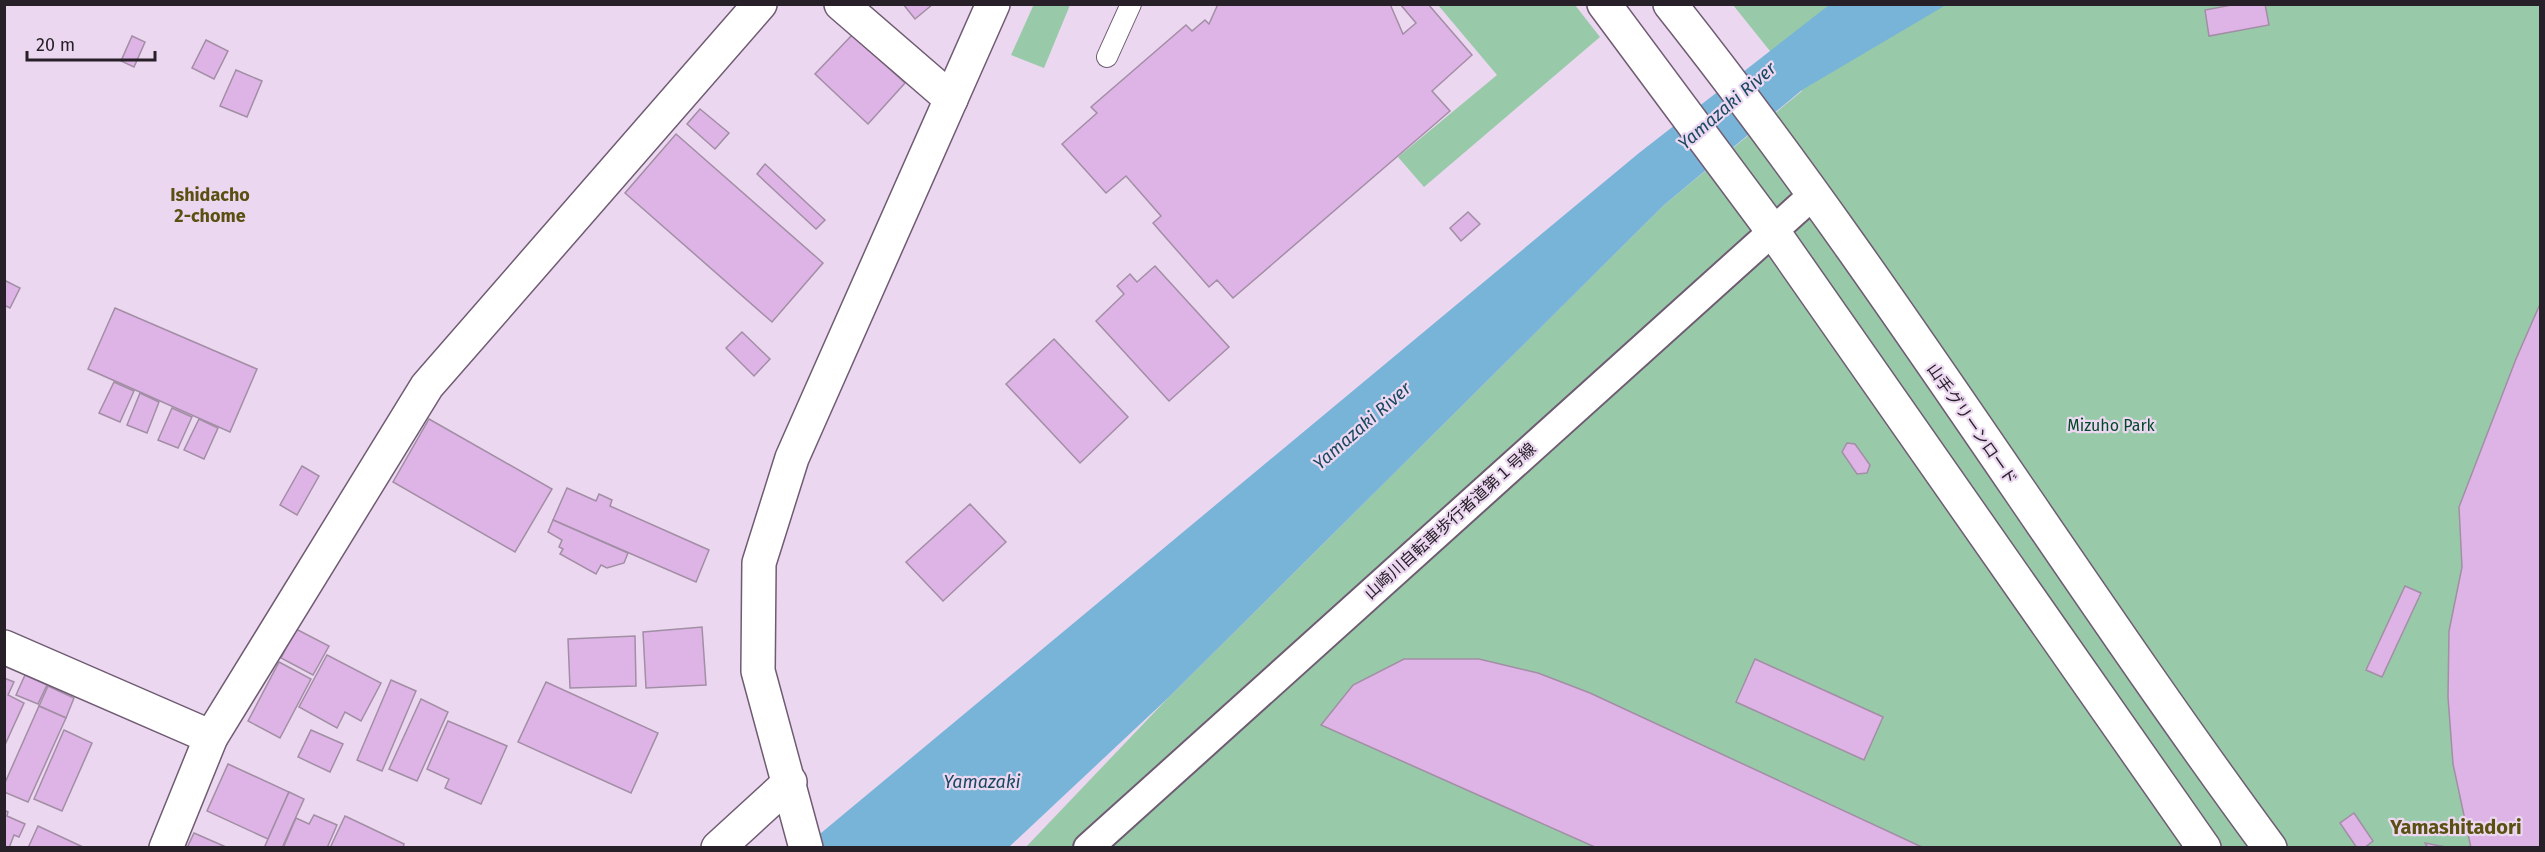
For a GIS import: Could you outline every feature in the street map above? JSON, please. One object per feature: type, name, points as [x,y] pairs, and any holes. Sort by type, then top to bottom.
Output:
[{"type":"street","points":[[166,848],[211,737],[427,386],[760,4]]},
{"type":"street","points":[[841,4],[951,99]]},
{"type":"street","points":[[806,848],[758,671],[759,563],[792,458],[993,4]]},
{"type":"street","points":[[1604,4],[1766,222],[2204,848]]},
{"type":"street","name":"山手グリーンロード","points":[[1670,4],[1805,185],[2172,715],[2270,848]]},
{"type":"street","name":"山崎川自転車歩行者道第１号線","points":[[1088,848],[1805,185]]},
{"type":"street","points":[[4,647],[211,737]]},
{"type":"street","points":[[718,848],[794,797]]},
{"type":"lane","points":[[1107,57],[1131,4]]},
{"type":"green space","points":[[1034,4],[1070,5],[1044,68],[1011,55]]},
{"type":"green space","points":[[1438,5],[1575,5],[1600,37],[1424,187],[1398,157],[1497,75]]},
{"type":"green space","name":"Mizuho Park","points":[[1733,5],[2540,5],[2540,847],[1025,848],[1168,698],[1664,205],[1802,91]]},
{"type":"water","name":"Yamazaki","points":[[1829,5],[1946,5],[1802,90],[1664,205],[1168,698],[1009,847],[803,848],[1639,153]]},
{"type":"building","points":[[903,4],[933,4],[915,19]]},
{"type":"building","points":[[1218,4],[1390,4],[1403,34],[1416,23],[1400,4],[1428,4],[1472,55],[1432,91],[1450,111],[1233,298],[1217,280],[1209,287],[1153,223],[1161,216],[1126,176],[1106,193],[1062,144],[1097,113],[1091,107],[1186,25],[1192,31],[1205,20],[1209,24]]},
{"type":"building","points":[[2237,4],[2265,4],[2269,25],[2209,36],[2205,10]]},
{"type":"building","points":[[852,35],[905,83],[868,124],[815,74]]},
{"type":"building","points":[[132,36],[145,42],[134,67],[121,61]]},
{"type":"building","points":[[206,40],[228,51],[214,79],[192,68]]},
{"type":"building","points":[[236,70],[262,81],[247,117],[220,106]]},
{"type":"building","points":[[700,109],[729,133],[715,149],[687,124]]},
{"type":"building","points":[[676,134],[823,263],[772,322],[625,193]]},
{"type":"building","points":[[765,164],[825,220],[816,229],[757,174]]},
{"type":"building","points":[[1468,212],[1480,224],[1461,241],[1450,228]]},
{"type":"building","points":[[1155,266],[1229,347],[1169,401],[1096,321],[1124,294],[1117,286],[1130,274],[1137,282]]},
{"type":"building","points":[[4,280],[20,288],[10,308],[4,305]]},
{"type":"building","points":[[2540,304],[2540,848],[2471,848],[2453,764],[2448,697],[2449,631],[2462,567],[2459,507],[2516,359]]},
{"type":"building","points":[[115,308],[257,369],[230,432],[88,369]]},
{"type":"building","points":[[742,332],[770,359],[754,376],[726,348]]},
{"type":"building","points":[[1054,339],[1128,417],[1080,463],[1006,384]]},
{"type":"building","points":[[114,382],[134,391],[120,422],[99,413]]},
{"type":"building","points":[[140,393],[159,402],[147,433],[127,425]]},
{"type":"building","points":[[172,408],[192,417],[178,448],[158,440]]},
{"type":"building","points":[[199,419],[218,428],[204,459],[184,450]]},
{"type":"building","points":[[429,419],[552,489],[515,552],[393,482]]},
{"type":"building","points":[[1847,443],[1855,444],[1870,465],[1867,473],[1857,474],[1842,452]]},
{"type":"building","points":[[302,466],[319,476],[297,515],[280,505]]},
{"type":"building","points":[[567,488],[596,501],[599,494],[612,500],[610,506],[709,550],[696,582],[553,520]]},
{"type":"building","points":[[970,504],[1006,542],[943,601],[906,562]]},
{"type":"building","points":[[553,520],[628,553],[624,563],[607,568],[601,565],[596,574],[560,554],[563,549],[559,547],[562,540],[548,532]]},
{"type":"building","points":[[2405,586],[2421,593],[2382,677],[2366,670]]},
{"type":"building","points":[[702,627],[706,685],[646,688],[643,632]]},
{"type":"building","points":[[296,629],[329,646],[313,675],[281,658]]},
{"type":"building","points":[[635,636],[636,686],[570,688],[568,639]]},
{"type":"building","points":[[327,655],[381,683],[361,721],[345,712],[337,728],[299,707]]},
{"type":"building","points":[[1404,659],[1479,659],[1538,673],[1590,693],[1924,848],[1597,848],[1321,725],[1353,685]]},
{"type":"building","points":[[1755,659],[1883,717],[1864,760],[1736,702]]},
{"type":"building","points":[[279,662],[311,679],[280,738],[248,721]]},
{"type":"building","points":[[25,675],[47,685],[38,704],[16,695]]},
{"type":"building","points":[[4,678],[14,682],[8,695],[24,703],[4,747]]},
{"type":"building","points":[[391,680],[416,691],[382,771],[357,760]]},
{"type":"building","points":[[546,682],[658,733],[631,793],[518,742]]},
{"type":"building","points":[[48,686],[74,698],[66,718],[39,706]]},
{"type":"building","points":[[421,699],[448,712],[417,781],[389,769]]},
{"type":"building","points":[[39,706],[66,718],[28,802],[4,792],[4,785]]},
{"type":"building","points":[[448,721],[507,746],[481,804],[445,788],[449,779],[427,769]]},
{"type":"building","points":[[64,730],[92,743],[62,811],[34,799]]},
{"type":"building","points":[[311,730],[343,744],[330,772],[298,757]]},
{"type":"building","points":[[228,764],[289,792],[268,839],[207,811]]},
{"type":"building","points":[[289,792],[304,799],[282,848],[264,848]]},
{"type":"building","points":[[4,810],[8,812],[7,816],[25,824],[19,837],[14,835],[9,848],[4,848]]},
{"type":"building","points":[[2354,813],[2373,841],[2364,848],[2357,848],[2340,823]]},
{"type":"building","points":[[314,815],[337,825],[327,848],[283,848],[296,818],[309,824]]},
{"type":"building","points":[[345,816],[404,844],[403,848],[330,848]]},
{"type":"building","points":[[38,826],[85,848],[28,848]]},
{"type":"building","points":[[194,833],[226,847],[187,848]]},
{"type":"building","points":[[2425,843],[2451,848],[2428,848]]},
{"type":"district","name":"Ishidacho 2-chome","points":[[210,205]]},
{"type":"district","name":"Yamashitadori","points":[[2456,827]]},
{"type":"water label","name":"Yamazaki River","points":[[1727,106]]},
{"type":"water label","name":"Yamazaki River","points":[[1362,426]]}]
